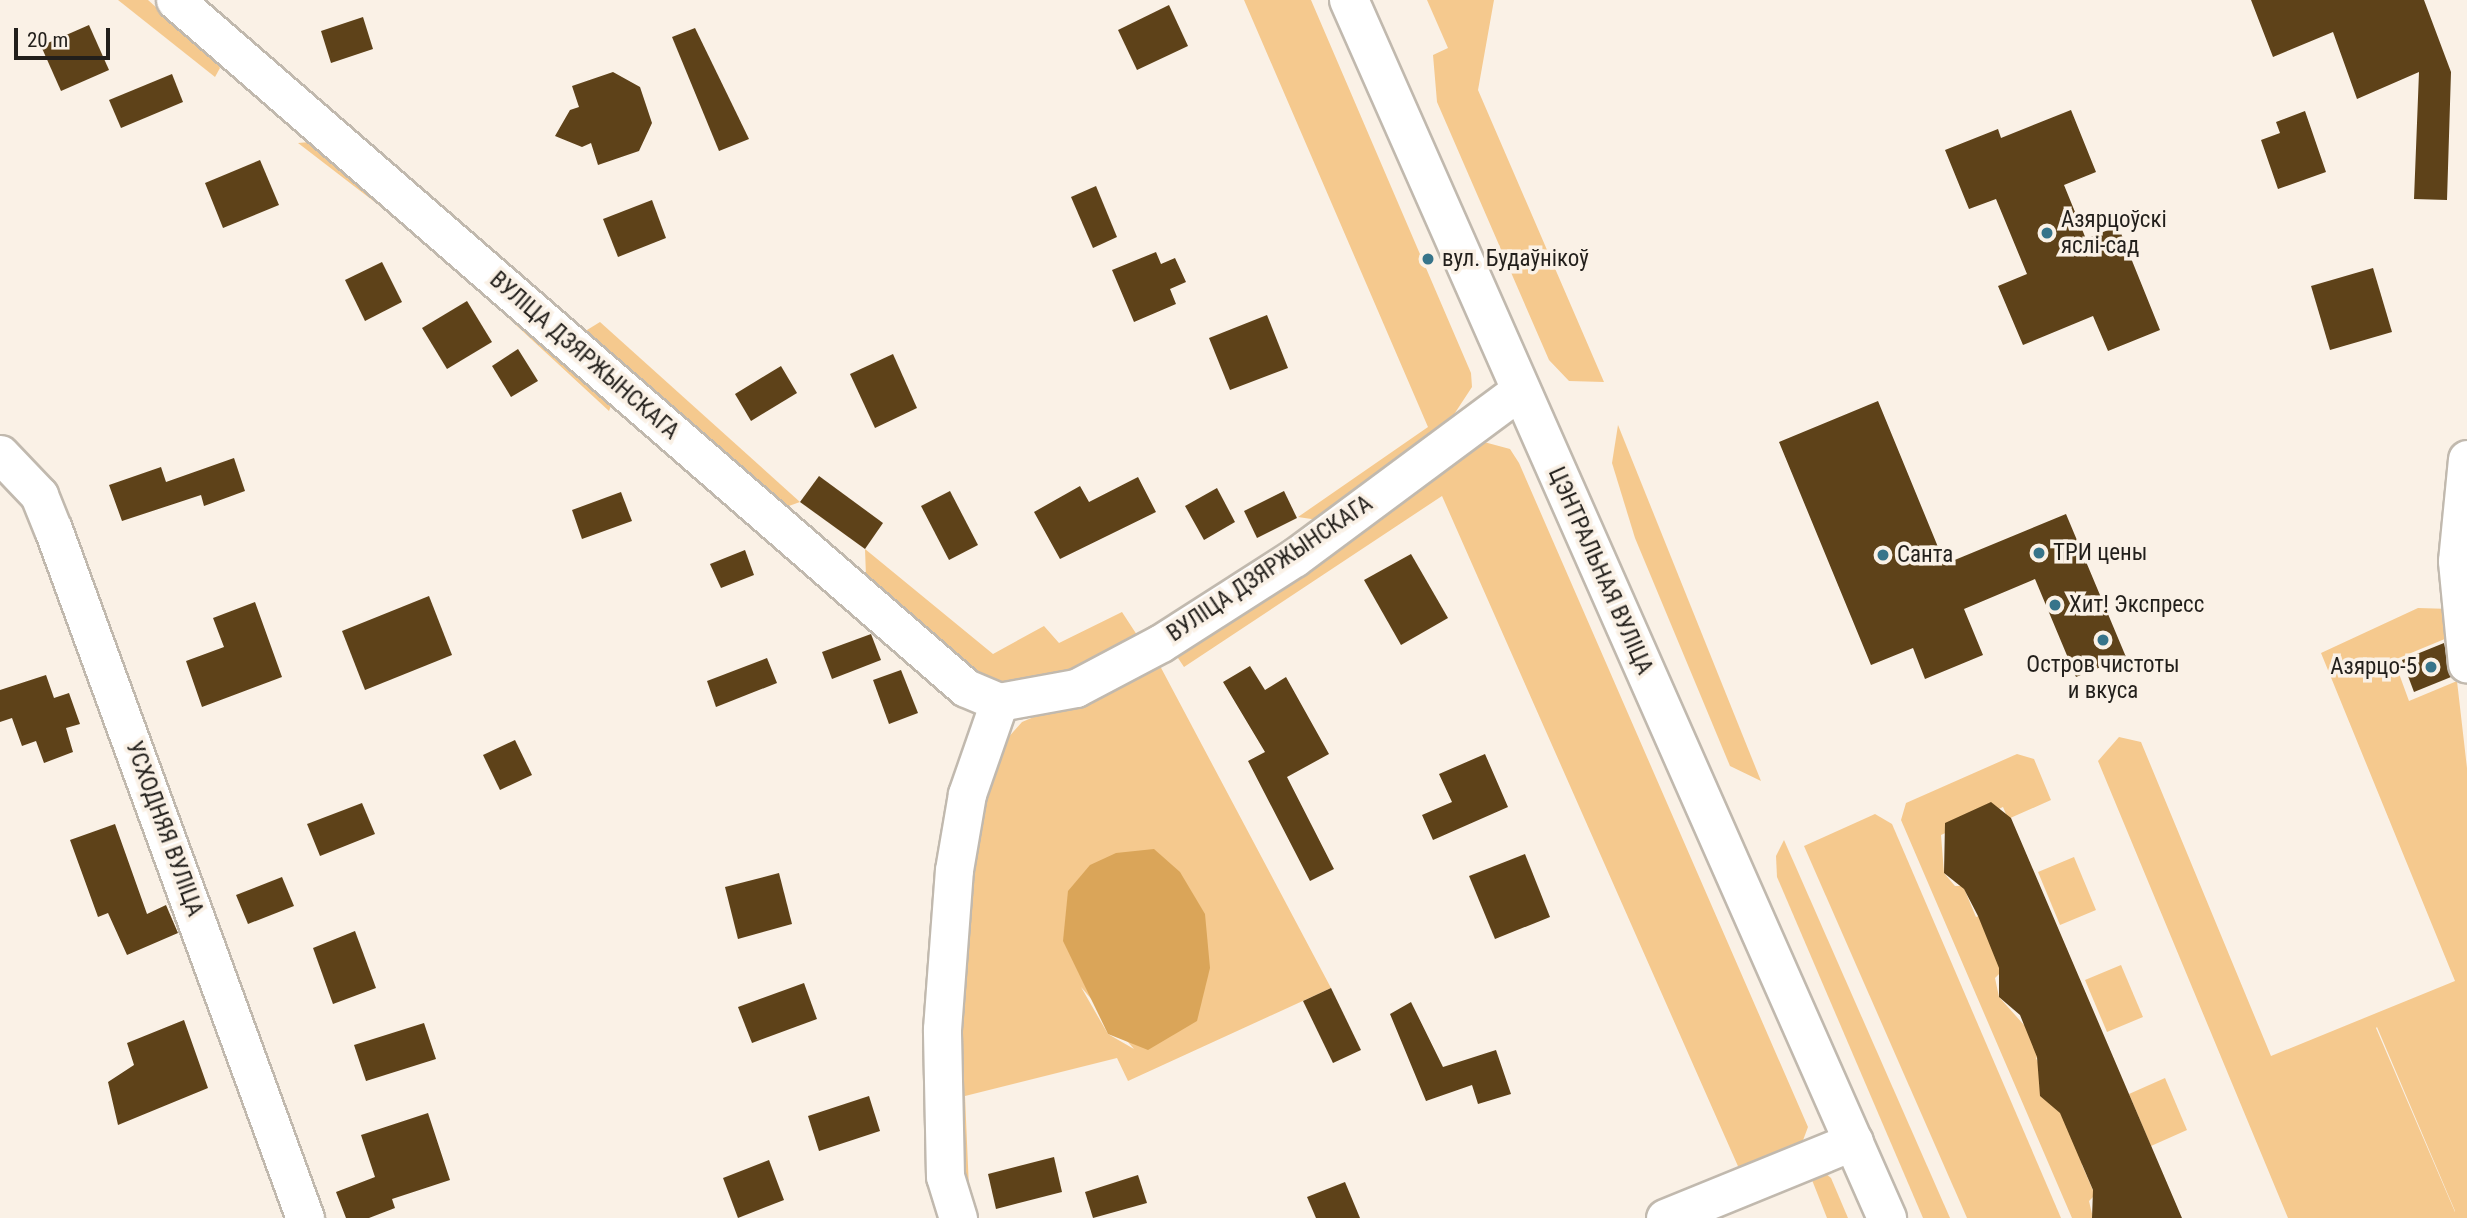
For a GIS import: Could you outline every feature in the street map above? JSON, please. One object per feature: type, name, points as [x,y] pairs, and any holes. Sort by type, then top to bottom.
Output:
[{"type":"main road","name":"ЦЭНТРАЛЬНАЯ ВУЛІЦА","points":[[1349,0],[1887,1218]]},
{"type":"street","name":"ВУЛІЦА ДЗЯРЖЫНСКАГА","points":[[175,0],[956,679],[999,702],[1076,688],[1161,643],[1294,558],[1520,390]]},
{"type":"street","name":"УСХОДНЯЯ ВУЛІЦА","points":[[0,454],[39,495],[53,529],[304,1218]]},
{"type":"street","points":[[2467,460],[2456,561],[2467,664]]},
{"type":"street","points":[[958,1218],[945,1176],[942,1029],[954,870],[967,794],[999,702]]},
{"type":"street","points":[[1665,1218],[1854,1141]]},
{"type":"shaded area","points":[[118,0],[148,0],[215,60],[220,68],[215,77]]},
{"type":"shaded area","points":[[1244,0],[1311,0],[1471,373],[1472,387],[1449,422],[1318,520],[1298,517],[1428,427]]},
{"type":"shaded area","points":[[1427,0],[1494,0],[1478,90],[1604,382],[1569,381],[1549,360],[1437,102],[1433,55],[1448,48]]},
{"type":"shaded area","points":[[310,142],[614,398],[609,411],[424,240],[298,143]]},
{"type":"shaded area","points":[[600,322],[800,502],[786,507],[586,340],[587,330]]},
{"type":"shaded area","points":[[1618,425],[1761,781],[1730,766],[1635,538],[1612,463]]},
{"type":"shaded area","points":[[1484,442],[1510,449],[1519,463],[1808,1127],[1802,1143],[1741,1173],[1442,496],[1184,667],[1176,655]]},
{"type":"shaded area","points":[[865,549],[993,654],[1044,626],[1059,643],[1122,612],[1137,635],[1072,674],[1006,686],[977,677],[879,592],[866,576]]},
{"type":"shaded area","points":[[2418,608],[2451,609],[2452,636],[2394,660],[2409,701],[2457,681],[2467,768],[2467,1218],[2288,1218],[2098,761],[2119,737],[2141,742],[2271,1056],[2455,981],[2321,653]],"holes":[[[2377,1027],[2455,1212],[2376,1028]]]},
{"type":"shaded area","points":[[1159,664],[1331,988],[1128,1081],[1117,1058],[965,1096],[970,1212],[954,1149],[965,875],[996,751],[1022,722]],"holes":[[[1081,987],[1134,1049],[1108,1034]]]},
{"type":"shaded area","points":[[2017,754],[2034,759],[2051,800],[2008,819],[2003,807],[1941,835],[1944,873],[1955,886],[1963,886],[1976,917],[1984,914],[2001,972],[1995,978],[1999,997],[2024,1025],[2031,1022],[2045,1054],[2036,1058],[2043,1073],[2040,1096],[2059,1109],[2089,1162],[2082,1165],[2095,1195],[2089,1201],[2093,1218],[2072,1218],[1901,820],[1906,803]]},
{"type":"shaded area","points":[[1875,814],[1892,824],[2061,1218],[1967,1218],[1804,846]]},
{"type":"shaded area","points":[[1784,840],[1950,1218],[1923,1218],[1777,877],[1776,856]]},
{"type":"shaded area","points":[[1154,849],[1180,872],[1205,914],[1210,968],[1197,1021],[1148,1050],[1108,1034],[1063,941],[1068,891],[1090,865],[1116,853]]},
{"type":"shaded area","points":[[2074,857],[2096,910],[2060,925],[2038,872]]},
{"type":"shaded area","points":[[2121,965],[2143,1017],[2107,1032],[2085,980]]},
{"type":"shaded area","points":[[2165,1078],[2187,1130],[2151,1146],[2129,1094]]},
{"type":"shaded area","points":[[1825,1173],[1831,1178],[1848,1218],[1827,1218],[1810,1175]]},
{"type":"building","points":[[2251,0],[2424,0],[2451,72],[2447,200],[2414,199],[2419,72],[2357,99],[2333,32],[2273,57]]},
{"type":"building","points":[[1169,5],[1188,46],[1137,70],[1118,30]]},
{"type":"building","points":[[363,17],[373,49],[331,63],[321,31]]},
{"type":"building","points":[[89,25],[109,70],[61,91],[41,46]]},
{"type":"building","points":[[695,28],[749,139],[719,151],[672,37]]},
{"type":"building","points":[[613,72],[640,87],[652,123],[639,151],[598,165],[591,143],[582,147],[555,136],[570,110],[579,107],[572,86]]},
{"type":"building","points":[[172,74],[183,102],[121,128],[109,100]]},
{"type":"building","name":"Азярцоўскі яслі-сад","points":[[2071,110],[2096,172],[2064,185],[2086,239],[2118,226],[2160,330],[2108,351],[2093,316],[2023,345],[1998,286],[2027,274],[1996,199],[1969,209],[1945,150],[1998,129],[2001,138]]},
{"type":"building","points":[[2305,111],[2326,172],[2278,189],[2261,140],[2280,133],[2276,122]]},
{"type":"building","points":[[260,160],[279,205],[223,228],[205,183]]},
{"type":"building","points":[[1096,186],[1117,237],[1093,248],[1071,197]]},
{"type":"building","points":[[652,200],[666,238],[618,257],[603,219]]},
{"type":"building","points":[[1156,252],[1161,264],[1175,258],[1186,282],[1170,289],[1176,304],[1134,322],[1112,270]]},
{"type":"building","points":[[382,262],[402,302],[365,321],[345,280]]},
{"type":"building","points":[[2373,268],[2392,332],[2330,350],[2311,286]]},
{"type":"building","points":[[467,301],[492,342],[447,369],[422,328]]},
{"type":"building","points":[[1267,315],[1288,368],[1230,390],[1209,338]]},
{"type":"building","points":[[518,349],[538,381],[511,397],[492,366]]},
{"type":"building","points":[[893,354],[917,408],[875,428],[850,374]]},
{"type":"building","points":[[781,366],[797,393],[751,421],[735,394]]},
{"type":"building","name":"Санта","points":[[1878,401],[1945,564],[2066,514],[2126,657],[2076,677],[2035,579],[1964,609],[1983,655],[1925,679],[1913,648],[1871,665],[1779,442]]},
{"type":"building","points":[[234,458],[245,491],[204,506],[201,495],[122,521],[109,485],[161,467],[166,482]]},
{"type":"building","points":[[819,476],[883,523],[865,549],[800,502]]},
{"type":"building","points":[[1138,477],[1156,512],[1060,559],[1034,512],[1080,486],[1089,502]]},
{"type":"building","points":[[1217,488],[1235,522],[1204,540],[1185,506]]},
{"type":"building","points":[[950,491],[978,545],[949,560],[921,506]]},
{"type":"building","points":[[1284,491],[1297,518],[1257,538],[1244,511]]},
{"type":"building","points":[[621,492],[632,521],[582,539],[572,510]]},
{"type":"building","points":[[745,550],[754,575],[721,588],[710,564]]},
{"type":"building","points":[[1411,554],[1448,618],[1401,645],[1364,580]]},
{"type":"building","points":[[429,596],[452,655],[365,690],[342,631]]},
{"type":"building","points":[[255,602],[282,677],[202,707],[186,661],[224,647],[213,618]]},
{"type":"building","points":[[871,634],[881,660],[832,679],[822,652]]},
{"type":"building","name":"Азярцо-5","points":[[2444,643],[2451,677],[2414,692],[2402,660]]},
{"type":"building","points":[[767,658],[777,683],[716,707],[707,681]]},
{"type":"building","points":[[1250,666],[1265,690],[1286,677],[1329,754],[1287,777],[1334,869],[1310,881],[1248,761],[1265,752],[1223,682]]},
{"type":"building","points":[[901,670],[918,713],[889,724],[873,680]]},
{"type":"building","points":[[46,675],[54,698],[69,693],[80,724],[66,728],[73,752],[44,763],[36,741],[22,746],[12,718],[0,722],[0,690]]},
{"type":"building","points":[[515,740],[532,775],[500,790],[483,755]]},
{"type":"building","points":[[1485,754],[1508,807],[1433,840],[1422,815],[1452,802],[1439,774]]},
{"type":"building","points":[[1991,802],[2011,818],[2182,1218],[2092,1218],[2093,1190],[2060,1113],[2040,1096],[2037,1057],[2020,1015],[1999,997],[1999,968],[1978,916],[1964,889],[1944,873],[1945,823]]},
{"type":"building","points":[[362,803],[375,834],[320,856],[307,824]]},
{"type":"building","points":[[115,824],[147,914],[166,905],[178,933],[127,955],[108,913],[98,917],[70,840]]},
{"type":"building","points":[[1525,854],[1550,917],[1495,939],[1469,876]]},
{"type":"building","points":[[779,873],[792,924],[738,939],[725,887]]},
{"type":"building","points":[[282,877],[294,906],[248,924],[236,895]]},
{"type":"building","points":[[355,931],[376,988],[333,1004],[313,948]]},
{"type":"building","points":[[804,983],[817,1019],[752,1043],[738,1007]]},
{"type":"building","points":[[1331,988],[1361,1050],[1333,1063],[1303,1001]]},
{"type":"building","points":[[1411,1002],[1443,1067],[1496,1050],[1511,1094],[1478,1104],[1472,1085],[1426,1101],[1390,1014]]},
{"type":"building","points":[[184,1020],[208,1088],[118,1125],[108,1082],[134,1065],[127,1043]]},
{"type":"building","points":[[424,1023],[436,1059],[366,1081],[354,1045]]},
{"type":"building","points":[[869,1096],[880,1131],[819,1151],[808,1116]]},
{"type":"building","points":[[428,1113],[450,1180],[392,1199],[395,1208],[369,1218],[346,1218],[336,1192],[375,1177],[361,1135]]},
{"type":"building","points":[[1054,1157],[1062,1192],[996,1209],[988,1174]]},
{"type":"building","points":[[769,1160],[784,1200],[738,1218],[723,1178]]},
{"type":"building","points":[[1138,1175],[1147,1203],[1093,1218],[1085,1192]]},
{"type":"building","points":[[1345,1182],[1360,1218],[1316,1218],[1307,1197]]},
{"type":"place","name":"Азярцоўскі яслі-сад","points":[[2047,233]]},
{"type":"place","name":"вул. Будаўнікоў","points":[[1428,259]]},
{"type":"place","name":"ТРИ цены","points":[[2039,553]]},
{"type":"place","name":"Санта","points":[[1883,555]]},
{"type":"place","name":"Хит! Экспресс","points":[[2055,605]]},
{"type":"place","name":"Остров чистоты и вкуса","points":[[2103,640]]},
{"type":"place","name":"Азярцо-5","points":[[2431,667]]}]
